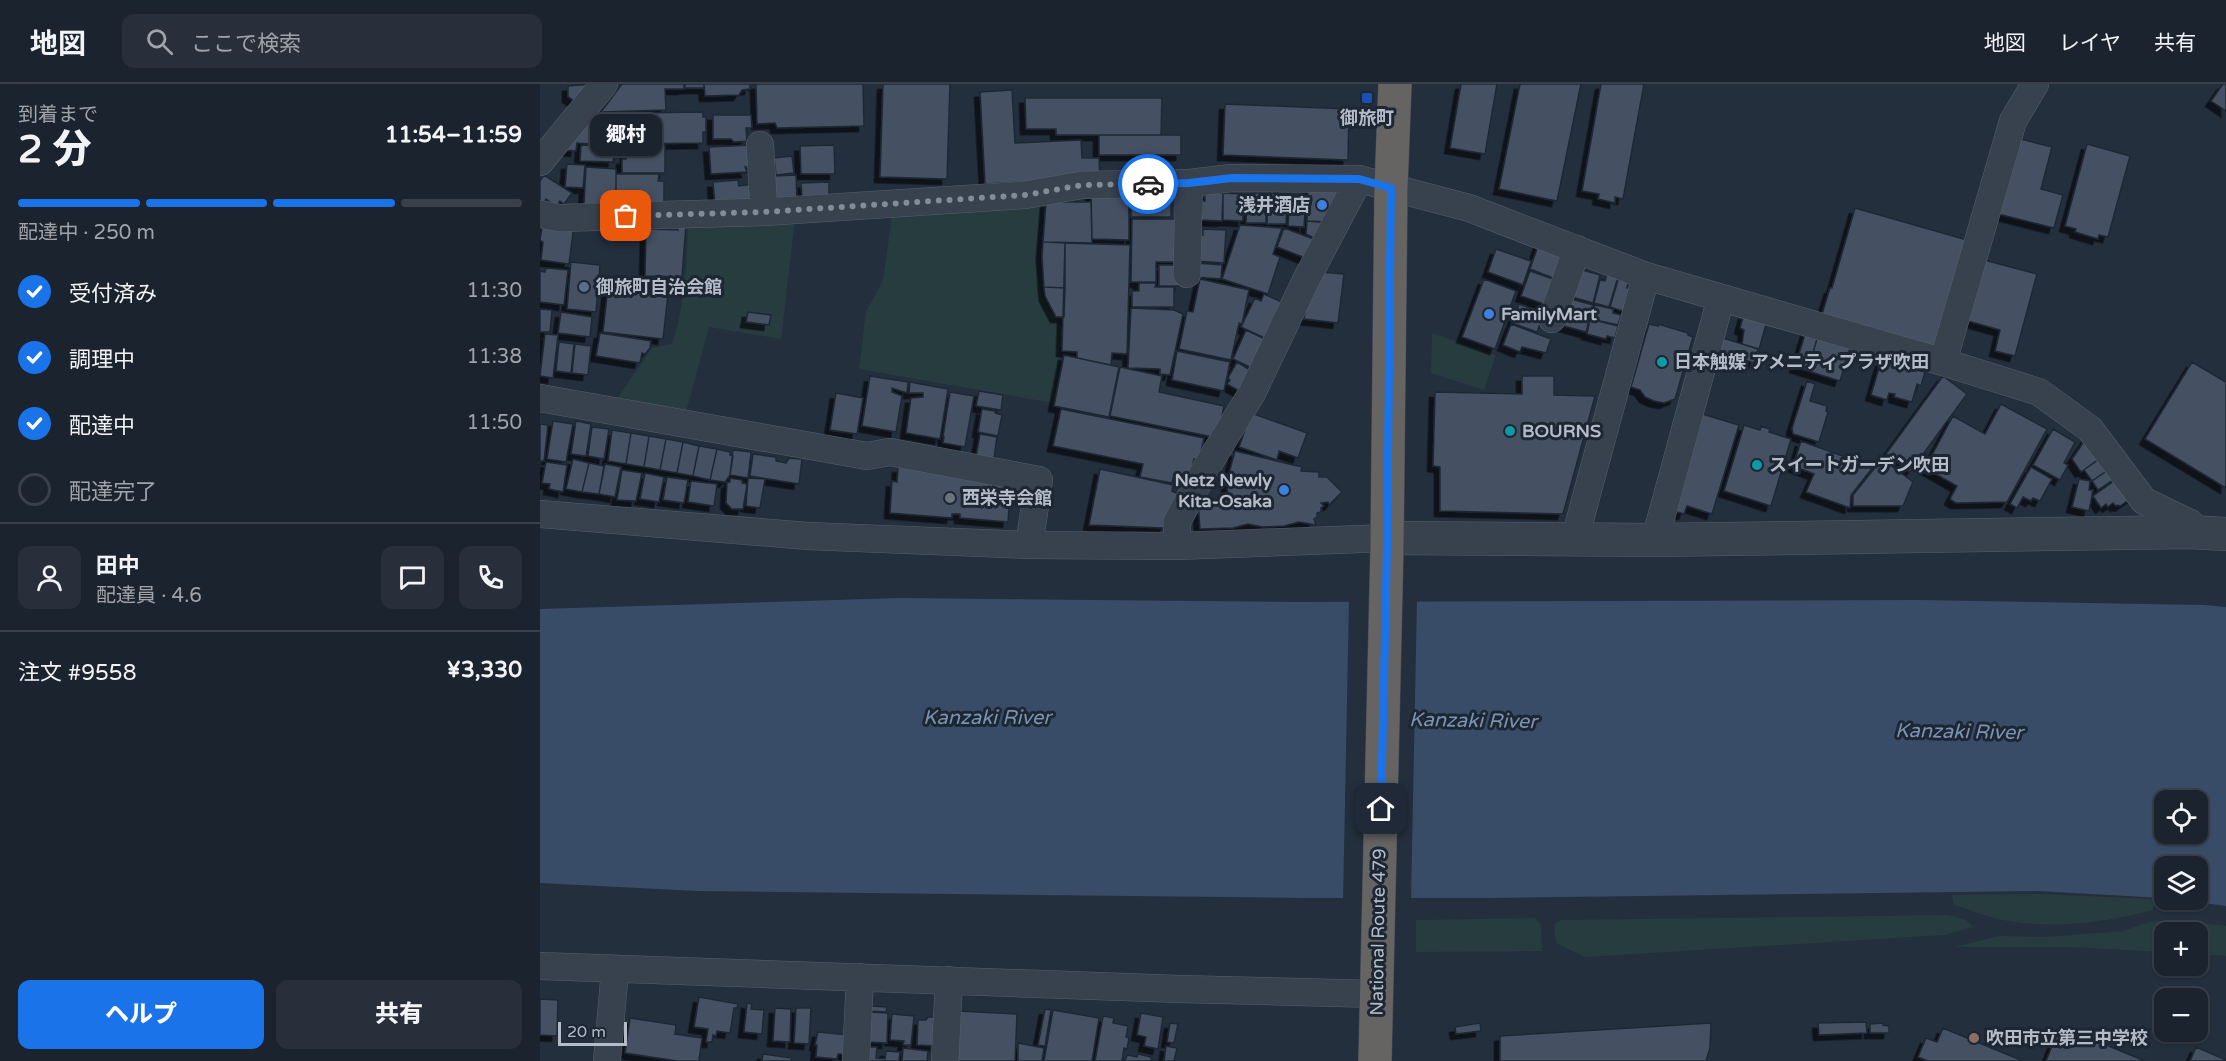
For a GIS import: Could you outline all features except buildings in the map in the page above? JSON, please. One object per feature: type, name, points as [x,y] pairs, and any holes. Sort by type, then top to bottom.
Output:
[{"type":"highway","name":"National Route 479","points":[[1375,1061],[1387,542],[1391,188],[1395,84]]},
{"type":"street","points":[[540,162],[604,84]]},
{"type":"street","points":[[1943,362],[2013,121],[2035,84]]},
{"type":"street","points":[[760,145],[764,212]]},
{"type":"street","points":[[540,214],[560,218],[764,212],[1025,195],[1082,185],[1189,183],[1232,178],[1359,179],[1469,208],[1646,276],[2039,392],[2090,429],[2144,501],[2190,523],[2190,532]]},
{"type":"street","points":[[1177,546],[1177,522],[1206,468],[1252,393],[1307,278],[1359,179]]},
{"type":"street","points":[[1187,274],[1189,183]]},
{"type":"street","points":[[1552,319],[1577,249]]},
{"type":"street","points":[[1575,538],[1646,276]]},
{"type":"street","points":[[1656,540],[1721,298]]},
{"type":"street","points":[[540,398],[867,456],[890,452],[1039,480],[1029,545]]},
{"type":"street","points":[[540,514],[808,536],[1029,545],[1177,546],[1575,538],[1656,540],[2190,532],[2226,534]]},
{"type":"street","points":[[540,966],[1376,994]]},
{"type":"street","points":[[608,1061],[615,970]]},
{"type":"street","points":[[856,1059],[860,977]]},
{"type":"street","points":[[945,1061],[949,980]]},
{"type":"green space","points":[[1041,203],[1035,257],[1042,297],[1063,332],[1053,403],[859,369],[866,311],[883,281],[892,216]]},
{"type":"green space","points":[[795,220],[781,339],[709,327],[686,412],[616,400],[652,348],[672,344],[683,299],[688,221]]},
{"type":"green space","points":[[1432,333],[1496,355],[1484,390],[1431,373]]},
{"type":"green space","points":[[2038,894],[2154,899],[2154,904],[2153,910],[2134,915],[2076,924],[2037,924],[1998,919],[1954,905],[1952,895]]},
{"type":"green space","points":[[1948,915],[1966,920],[1973,927],[1944,935],[1585,957],[1556,943],[1554,925],[1560,920]]},
{"type":"green space","points":[[1535,918],[1541,924],[1542,951],[1416,952],[1416,920]]},
{"type":"green space","points":[[2175,920],[2192,922],[2154,922],[2154,951],[2070,947],[1955,947],[1999,936],[2046,937],[2123,931],[2149,922]]},
{"type":"green space","points":[[2208,924],[2226,926],[2226,956],[2208,955]]},
{"type":"water","name":"Kanzaki River","points":[[900,598],[1297,602],[1919,600],[2226,607],[2226,906],[2208,904],[2208,856],[2154,856],[2154,897],[2038,891],[1307,898],[698,891],[540,883],[540,609]]},
{"type":"pier","points":[[1349,599],[1417,599],[1411,901],[1343,901]]},
{"type":"way so far","points":[[626,216],[764,212],[1025,195],[1082,185],[1148,184]]},
{"type":"place","name":"御旅町","points":[[1367,98]]},
{"type":"place","name":"浅井酒店","points":[[1322,205]]},
{"type":"place","name":"郷村","points":[[626,216]]},
{"type":"place","name":"御旅町自治会館","points":[[584,287]]},
{"type":"place","name":"FamilyMart","points":[[1489,314]]},
{"type":"place","name":"日本触媒 アメニティプラザ吹田","points":[[1662,362]]},
{"type":"place","name":"BOURNS","points":[[1510,431]]},
{"type":"place","name":"スイートガーデン吹田","points":[[1757,465]]},
{"type":"place","name":"Netz Newly Kita-Osaka","points":[[1284,490]]},
{"type":"place","name":"西栄寺会館","points":[[950,498]]},
{"type":"place","name":"吹田市立第三中学校","points":[[1974,1038]]},
{"type":"route","points":[[1148,184],[1189,183],[1232,178],[1359,179],[1391,188],[1381,809]]}]
